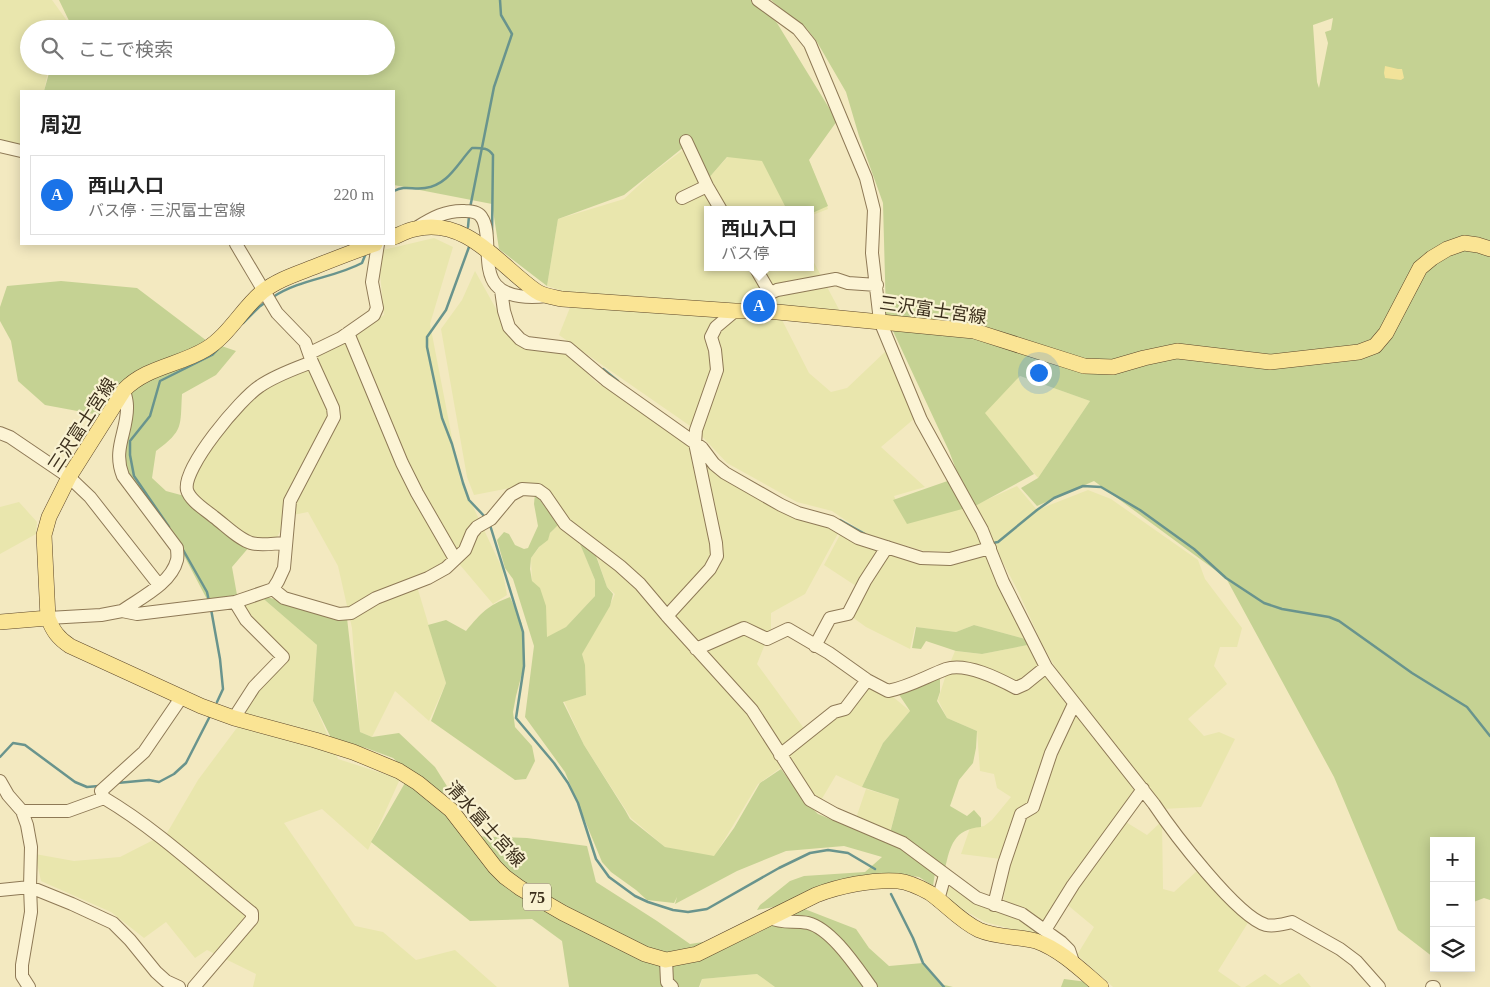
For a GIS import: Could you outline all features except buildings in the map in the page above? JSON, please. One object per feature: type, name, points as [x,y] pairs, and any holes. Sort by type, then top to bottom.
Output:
[{"type":"main road","name":"三沢富士宮線","points":[[395,237],[416,228],[432,227],[459,232],[487,250],[538,292],[562,299],[766,311],[974,331],[1084,366],[1112,367],[1144,358],[1177,352],[1270,362],[1359,352],[1375,346],[1386,333],[1420,268],[1432,258],[1447,249],[1464,243],[1490,249]]},
{"type":"main road","name":"三沢富士宮線","points":[[48,618],[44,535],[49,517],[70,477],[124,390],[133,381],[147,373],[192,357],[208,348],[267,296],[278,281],[372,245]]},
{"type":"main road","points":[[0,622],[48,618]]},
{"type":"main road","name":"清水富士宮線","points":[[48,618],[54,632],[70,646],[181,698],[234,718],[353,752],[399,771],[418,783],[451,810],[495,867],[513,883],[563,913],[645,954],[666,960],[697,954],[830,890],[876,881],[899,881],[930,893],[965,922],[981,931],[1034,941],[1060,953],[1101,987]]},
{"type":"street","points":[[758,0],[798,29],[810,44],[838,108],[866,178],[874,210],[872,253],[877,285],[876,301],[880,321],[921,420],[988,544],[1003,582],[1046,667],[1143,789],[1168,825],[1235,904],[1256,920],[1265,924],[1275,926],[1292,922],[1340,949],[1356,961],[1379,987]]},
{"type":"street","points":[[686,141],[719,206]]},
{"type":"street","points":[[0,146],[20,151]]},
{"type":"street","points":[[682,198],[707,186]]},
{"type":"street","points":[[416,228],[433,217],[444,213],[469,211],[482,218],[486,232],[491,275],[494,283],[500,290],[509,327],[520,339],[528,344],[568,348],[606,380],[702,448],[714,464],[725,473],[781,504],[798,513],[831,522],[858,538],[916,556],[936,560],[959,557],[988,544]]},
{"type":"street","points":[[48,618],[101,615],[122,611],[137,614],[235,602],[273,589],[284,568],[290,501],[334,417],[333,408],[305,342],[280,318],[237,245]]},
{"type":"street","points":[[286,543],[252,543],[239,536],[196,502],[187,491],[187,482],[204,447],[247,396],[272,378],[311,358],[374,315],[377,308],[372,282],[372,245]]},
{"type":"street","points":[[757,271],[770,293]]},
{"type":"street","points":[[666,616],[710,569],[717,556],[716,542],[695,443],[696,430],[718,370],[712,337],[716,327],[777,290],[836,279],[848,283],[877,285]]},
{"type":"street","points":[[500,290],[519,296],[547,296]]},
{"type":"street","points":[[348,333],[402,463],[455,559]]},
{"type":"street","points":[[122,611],[160,585],[170,574],[177,560],[177,548],[123,476],[119,465],[120,446],[127,407],[124,390]]},
{"type":"street","points":[[0,433],[10,437],[70,477],[90,498],[160,585]]},
{"type":"street","points":[[273,589],[284,598],[339,614],[351,613],[376,598],[428,578],[446,568],[465,550],[477,527],[492,519],[511,495],[522,488],[538,490],[549,500],[565,524],[620,566],[640,584],[666,616],[752,710],[810,800],[835,814],[902,843],[977,898],[1022,914],[1069,950],[1074,965]]},
{"type":"street","points":[[815,646],[830,618],[848,614],[865,581],[887,547]]},
{"type":"street","points":[[234,718],[254,687],[283,657],[246,620],[235,602]]},
{"type":"street","points":[[696,648],[744,628],[767,639],[788,629],[888,691],[932,676],[948,668],[959,667],[994,676],[1016,688],[1025,684],[1046,667]]},
{"type":"street","points":[[780,755],[834,712],[845,709],[868,680]]},
{"type":"street","points":[[181,698],[144,752],[101,791],[104,798],[160,837],[252,913],[252,919],[194,987]]},
{"type":"street","points":[[994,905],[1004,864],[1021,814],[1032,807],[1051,753],[1074,704]]},
{"type":"street","points":[[0,781],[8,795],[22,811],[31,847],[31,912],[22,965],[22,976],[29,987]]},
{"type":"street","points":[[1044,930],[1073,885],[1143,789]]},
{"type":"street","points":[[22,811],[68,811],[104,798]]},
{"type":"street","points":[[938,900],[945,874]]},
{"type":"street","points":[[0,890],[30,887],[113,923],[130,940],[156,972],[166,981],[179,987]]},
{"type":"street","points":[[770,918],[778,922],[809,923],[822,931],[841,947],[871,987]]},
{"type":"street","points":[[666,960],[667,982],[672,987]]},
{"type":"shaded area","points":[[0,0],[52,0],[66,20],[20,20],[20,75],[47,75],[44,90],[20,90],[20,152],[0,151]]},
{"type":"shaded area","points":[[751,131],[809,160],[828,209],[814,214],[814,206],[704,206],[704,271],[814,271],[814,262],[842,315],[780,316],[809,373],[831,392],[847,388],[888,349],[915,418],[881,447],[925,487],[894,496],[907,523],[964,506],[984,544],[956,552],[924,551],[866,534],[832,511],[797,502],[727,463],[696,430],[559,335],[575,295],[547,286],[558,219],[624,199],[651,174],[688,146],[705,182]]},
{"type":"shaded area","points":[[434,238],[453,247],[430,324],[460,479],[502,568],[507,595],[493,604],[455,559],[416,583],[446,683],[429,721],[395,691],[372,737],[360,732],[352,628],[338,566],[308,512],[288,516],[274,543],[239,537],[190,495],[191,484],[224,423],[286,372],[341,338],[384,315],[380,274],[383,250]]},
{"type":"shaded area","points":[[475,271],[514,341],[566,352],[596,382],[682,434],[719,473],[841,528],[805,594],[771,613],[771,629],[757,664],[808,734],[868,686],[892,696],[910,711],[883,743],[862,787],[836,775],[820,802],[782,767],[758,784],[714,857],[665,847],[631,818],[584,745],[564,701],[586,695],[582,653],[615,594],[607,587],[595,551],[579,540],[595,580],[595,596],[566,627],[547,638],[532,581],[531,558],[558,523],[535,493],[510,488],[474,495],[467,477],[441,329],[462,300]]},
{"type":"shaded area","points":[[1020,376],[1090,401],[1038,478],[983,413]]},
{"type":"shaded area","points":[[1017,486],[1037,510],[1088,490],[1111,499],[1198,560],[1205,579],[1242,628],[1237,647],[1220,647],[1214,666],[1227,684],[1188,719],[1204,736],[1219,732],[1235,739],[1201,807],[1162,809],[1069,692],[1042,644],[1018,591],[973,506]]},
{"type":"shaded area","points":[[19,502],[37,522],[36,534],[0,554],[0,507]]},
{"type":"shaded area","points":[[843,529],[918,561],[986,553],[1029,640],[974,625],[956,632],[915,627],[910,649],[866,627],[848,614],[856,586],[824,565]]},
{"type":"shaded area","points":[[259,595],[317,645],[313,701],[338,759],[400,779],[368,850],[322,809],[284,823],[355,926],[383,932],[416,960],[455,950],[497,987],[253,987],[256,974],[207,950],[195,958],[166,922],[144,938],[111,912],[41,881],[35,854],[74,861],[120,857],[167,833],[198,780],[239,725],[240,704],[283,657],[236,603]]},
{"type":"shaded area","points":[[1033,644],[1138,787],[1121,819],[1147,835],[1162,821],[1163,889],[1174,892],[1198,870],[1249,921],[1218,971],[1241,987],[1113,987],[1077,955],[1094,927],[1064,902],[1046,938],[985,922],[951,901],[946,892],[952,885],[1003,904],[1009,860],[961,854],[970,828],[984,826],[992,820],[1011,797],[997,788],[994,774],[980,771],[977,731],[947,718],[938,700],[948,668],[955,651],[982,654]]},
{"type":"shaded area","points":[[866,789],[899,799],[890,832],[856,818]]},
{"type":"shaded area","points":[[1299,973],[1311,987],[1245,987],[1265,974],[1280,985]]},
{"type":"shaded area","points":[[757,974],[775,987],[700,987],[702,979]]},
{"type":"green space","points":[[59,0],[756,0],[777,23],[837,121],[809,160],[828,206],[814,212],[814,206],[785,206],[762,161],[727,157],[707,180],[690,142],[624,195],[558,219],[547,286],[499,249],[492,204],[395,185],[395,90],[44,90],[48,75],[395,75],[395,20],[69,20]]},
{"type":"green space","points":[[771,0],[1490,0],[1490,900],[1484,898],[1475,901],[1475,837],[1430,837],[1430,955],[1398,930],[1334,777],[1226,578],[1094,481],[1037,506],[1021,488],[1038,478],[1090,401],[1020,376],[985,413],[1034,474],[977,505],[907,524],[893,500],[959,477],[949,451],[886,316],[883,203],[859,136],[846,92],[817,42],[807,29]],"holes":[[[1333,18],[1331,30],[1325,32],[1328,43],[1319,88],[1313,25]]]},
{"type":"green space","points":[[61,281],[137,288],[207,341],[236,351],[216,375],[182,394],[179,427],[172,438],[156,451],[152,478],[166,491],[192,498],[250,546],[232,567],[237,595],[210,605],[180,548],[123,476],[122,393],[99,415],[45,405],[18,381],[11,341],[0,321],[0,307],[7,286]]},
{"type":"green space","points":[[535,493],[558,525],[550,533],[548,540],[539,547],[531,558],[532,581],[540,588],[546,606],[547,637],[566,627],[595,596],[595,580],[578,539],[595,553],[607,587],[613,594],[610,606],[582,654],[585,665],[586,695],[563,702],[584,745],[630,819],[665,847],[714,856],[734,828],[760,783],[781,769],[804,800],[818,814],[867,834],[890,841],[920,858],[935,873],[933,886],[919,877],[897,874],[817,887],[784,904],[757,910],[760,905],[790,881],[804,876],[865,872],[882,857],[844,846],[786,851],[737,871],[675,904],[677,897],[674,903],[647,900],[611,872],[602,862],[565,772],[525,717],[534,646],[513,579],[505,568],[497,540],[504,532],[509,534],[515,545],[524,549],[528,548],[538,526],[534,504]]},
{"type":"green space","points":[[259,595],[347,618],[360,732],[372,737],[399,733],[435,767],[450,791],[441,793],[414,777],[393,758],[366,748],[332,740],[313,701],[317,645]]},
{"type":"green space","points":[[510,597],[522,624],[525,662],[513,712],[515,727],[532,746],[535,761],[526,779],[515,780],[431,721],[446,683],[428,625],[446,620],[466,631],[485,610]]},
{"type":"green space","points":[[974,625],[1029,640],[1033,644],[982,654],[956,651],[926,641],[921,649],[912,648],[916,627],[956,632]]},
{"type":"green space","points":[[940,678],[940,692],[937,701],[947,718],[977,731],[973,763],[959,780],[950,806],[967,816],[974,810],[981,818],[981,827],[965,831],[955,840],[951,846],[945,869],[890,833],[899,799],[862,787],[883,743],[910,711],[896,690]]},
{"type":"green space","points":[[406,781],[471,836],[527,838],[587,846],[596,882],[690,944],[756,934],[802,908],[856,929],[869,948],[889,966],[923,963],[940,984],[953,987],[775,987],[757,974],[702,979],[699,987],[569,987],[562,941],[532,919],[470,921],[371,842]]},
{"type":"green space","points":[[1064,979],[1087,982],[1093,987],[1061,987]]},
{"type":"sand","points":[[1385,66],[1402,69],[1404,78],[1401,80],[1385,78]]},
{"type":"waterway","points":[[470,208],[494,87],[512,34],[501,15],[500,0]]},
{"type":"waterway","points":[[395,191],[402,188],[433,186],[440,183],[452,173],[472,148],[486,149],[493,155],[492,234]]},
{"type":"waterway","points":[[468,227],[469,216]]},
{"type":"waterway","points":[[469,247],[446,310],[427,337],[427,347],[442,418],[452,444],[463,483],[469,500],[486,518]]},
{"type":"waterway","points":[[273,297],[294,286],[362,263],[366,253]]},
{"type":"waterway","points":[[243,323],[266,302]]},
{"type":"waterway","points":[[169,527],[134,476],[130,455],[130,441],[150,416],[160,381],[212,355],[218,349]]},
{"type":"waterway","points":[[603,369],[618,381]]},
{"type":"waterway","points":[[993,543],[998,542],[1054,498],[1083,486],[1101,487],[1140,510],[1194,549],[1226,578],[1264,603],[1282,609],[1329,617],[1339,621],[1412,673],[1467,707],[1490,736]]},
{"type":"waterway","points":[[840,520],[865,534]]},
{"type":"waterway","points":[[490,525],[523,632],[524,666],[516,718],[554,763],[568,783],[578,803],[596,859],[609,877],[635,896],[648,902],[673,910],[688,912],[707,909],[779,868],[810,853],[828,850],[848,853],[875,869]]},
{"type":"waterway","points":[[182,548],[207,592],[209,601]]},
{"type":"waterway","points":[[211,609],[223,689],[217,702]]},
{"type":"waterway","points":[[117,783],[149,780],[159,782],[174,774],[186,763],[209,718]]},
{"type":"waterway","points":[[0,757],[13,743],[25,745],[75,782],[87,787],[99,786]]},
{"type":"waterway","points":[[891,894],[923,963],[944,987]]},
{"type":"place","name":"西山入口","points":[[759,306]]}]
